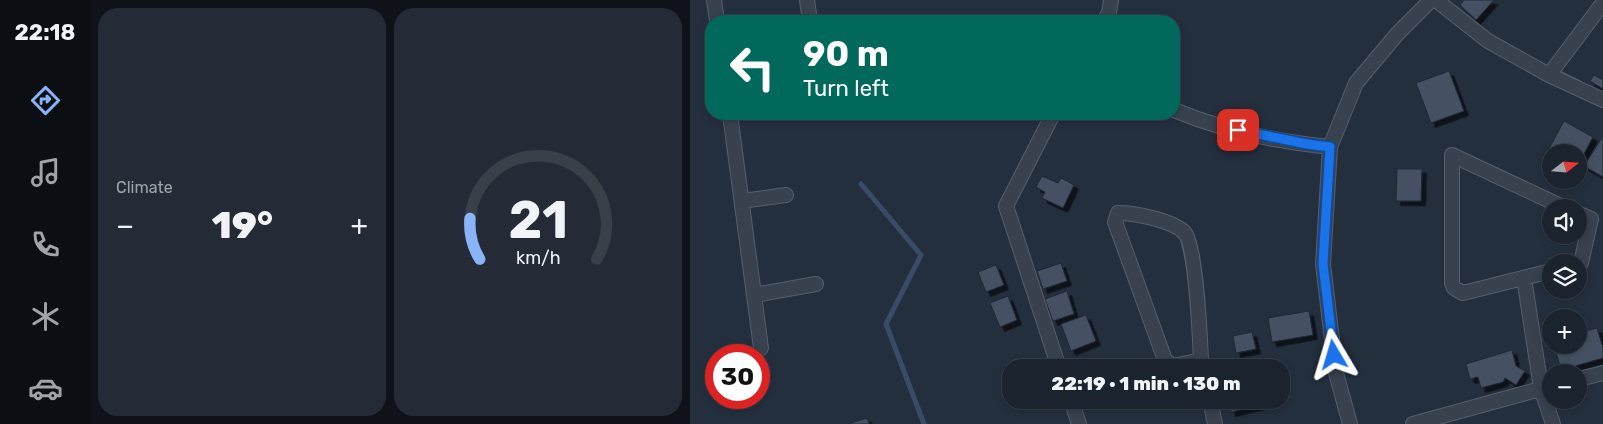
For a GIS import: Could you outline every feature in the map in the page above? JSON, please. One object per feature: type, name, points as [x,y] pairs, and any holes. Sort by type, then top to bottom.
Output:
[{"type":"street","points":[[714,0],[716,15]]},
{"type":"street","points":[[807,0],[809,15]]},
{"type":"street","points":[[1108,15],[1112,0]]},
{"type":"street","points":[[1350,424],[1336,373],[1323,264],[1330,147],[1356,83],[1398,33],[1431,0]]},
{"type":"street","points":[[1436,0],[1488,41],[1603,100]]},
{"type":"street","points":[[1550,74],[1603,3]]},
{"type":"street","points":[[1180,112],[1210,124],[1330,147]]},
{"type":"street","points":[[731,120],[761,344]]},
{"type":"street","points":[[1050,120],[1006,206],[1056,359]]},
{"type":"street","points":[[1542,273],[1463,293],[1454,288],[1452,283],[1452,155],[1546,199]]},
{"type":"street","points":[[742,201],[786,195]]},
{"type":"street","points":[[1118,213],[1144,216],[1175,226],[1185,233],[1190,246],[1198,301],[1202,364],[1173,366],[1165,360],[1115,222],[1118,213]]},
{"type":"street","points":[[1587,217],[1591,219],[1587,237]]},
{"type":"street","points":[[1524,278],[1542,367]]},
{"type":"street","points":[[754,295],[816,284]]},
{"type":"street","points":[[1587,377],[1603,373]]},
{"type":"street","points":[[1413,424],[1542,388]]},
{"type":"street","points":[[1074,409],[1079,424]]},
{"type":"street","points":[[1212,409],[1215,424]]},
{"type":"street","points":[[1550,409],[1553,424]]},
{"type":"building","points":[[1464,0],[1494,0],[1476,20],[1460,5]]},
{"type":"building","points":[[1559,69],[1583,81],[1581,85],[1557,73]]},
{"type":"building","points":[[1449,71],[1464,111],[1431,123],[1416,83]]},
{"type":"building","points":[[1594,75],[1603,80],[1603,89],[1590,81]]},
{"type":"building","points":[[1564,121],[1593,137],[1588,146],[1588,144],[1552,144]]},
{"type":"building","points":[[1603,136],[1603,177],[1588,168],[1588,160]]},
{"type":"building","points":[[1397,169],[1422,169],[1421,201],[1396,201]]},
{"type":"building","points":[[1042,176],[1058,183],[1061,178],[1074,185],[1063,208],[1042,198],[1045,192],[1036,187]]},
{"type":"building","points":[[1061,263],[1067,281],[1043,289],[1037,271]]},
{"type":"building","points":[[996,265],[1004,285],[986,292],[978,272]]},
{"type":"building","points":[[1067,291],[1074,314],[1053,321],[1045,299]]},
{"type":"building","points":[[1008,296],[1017,320],[1000,327],[990,303]]},
{"type":"building","points":[[1309,311],[1313,335],[1272,342],[1268,318]]},
{"type":"building","points":[[1086,315],[1096,341],[1071,351],[1061,324]]},
{"type":"building","points":[[1597,328],[1603,348],[1603,358],[1582,364],[1559,364],[1557,354],[1587,354],[1587,331]]},
{"type":"building","points":[[1252,332],[1256,349],[1236,353],[1233,336]]},
{"type":"building","points":[[1512,350],[1516,366],[1525,371],[1516,385],[1505,378],[1503,382],[1481,388],[1478,377],[1470,379],[1466,364]]},
{"type":"building","points":[[1230,409],[1244,409],[1231,412]]},
{"type":"building","points":[[867,418],[869,424],[848,424]]},
{"type":"waterway","points":[[861,184],[921,255],[886,324],[924,424]]},
{"type":"route","points":[[1238,130],[1330,147],[1323,264],[1334,355]]}]
